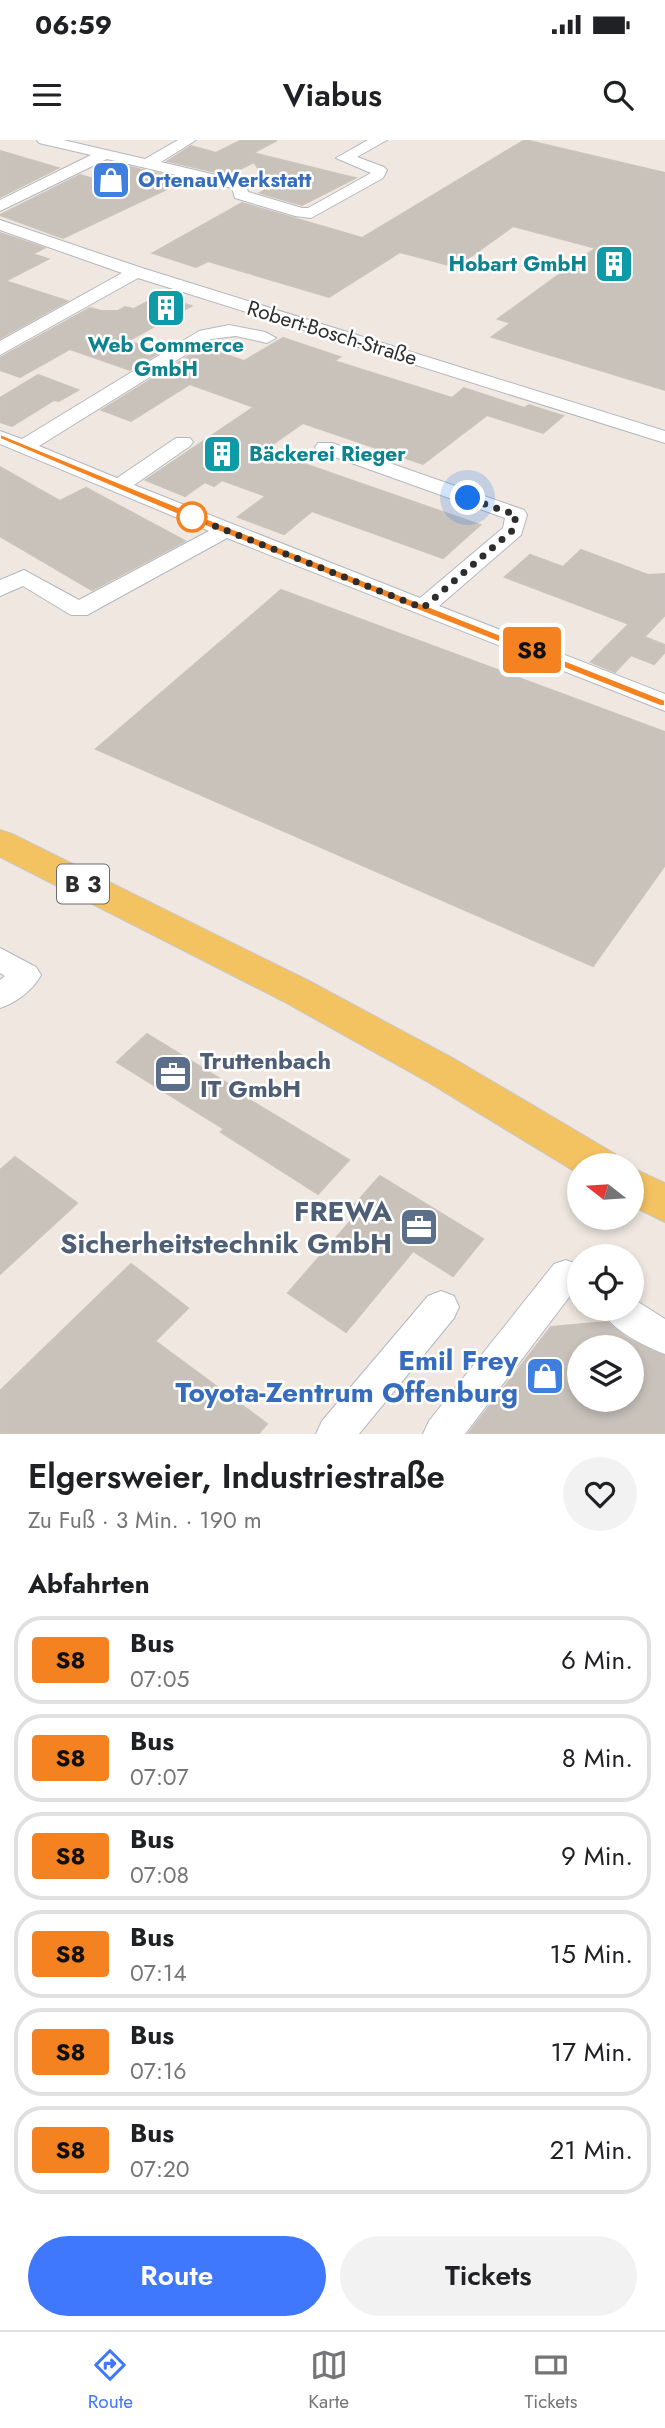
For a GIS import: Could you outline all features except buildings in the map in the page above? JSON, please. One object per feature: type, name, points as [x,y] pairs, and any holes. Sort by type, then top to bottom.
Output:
[{"type":"main road","name":"B 3","points":[[0,842],[296,991],[442,1071],[578,1153]]},
{"type":"main road","points":[[644,1192],[665,1205]]},
{"type":"street","points":[[44,140],[239,185],[241,195],[301,213],[311,213],[378,175],[379,170],[344,158],[380,140]]},
{"type":"street","points":[[147,164],[189,140]]},
{"type":"street","points":[[0,206],[106,154]]},
{"type":"street","name":"Robert-Bosch-Straße","points":[[0,226],[136,272],[665,437]]},
{"type":"street","points":[[0,349],[136,272]]},
{"type":"street","points":[[23,447],[205,334],[220,329],[236,329],[267,338]]},
{"type":"street","points":[[637,428],[653,413]]},
{"type":"street","points":[[0,437],[226,530],[665,703]]},
{"type":"street","points":[[117,486],[183,442]]},
{"type":"street","points":[[324,447],[516,515],[513,530],[423,608]]},
{"type":"street","points":[[0,589],[24,577],[79,610],[226,530]]},
{"type":"street","points":[[0,959],[26,975],[0,997]]},
{"type":"street","points":[[442,1434],[567,1276]]},
{"type":"street","points":[[335,1434],[441,1307]]},
{"type":"street","points":[[638,1321],[665,1338]]},
{"type":"bus line","name":"S8","points":[[0,437],[199,519],[665,703]]},
{"type":"place","name":"OrtenauWerkstatt","points":[[111,180]]},
{"type":"place","name":"Hobart GmbH","points":[[614,264]]},
{"type":"place","name":"Web Commerce GmbH","points":[[166,308]]},
{"type":"place","name":"Bäckerei Rieger","points":[[222,454]]},
{"type":"place","name":"Truttenbach IT GmbH","points":[[173,1074]]},
{"type":"place","name":"FREWA Sicherheitstechnik GmbH","points":[[419,1227]]},
{"type":"place","name":"Emil Frey Toyota-Zentrum Offenburg","points":[[545,1376]]},
{"type":"route","points":[[192,517],[423,608],[513,530],[516,515],[468,498]]}]
